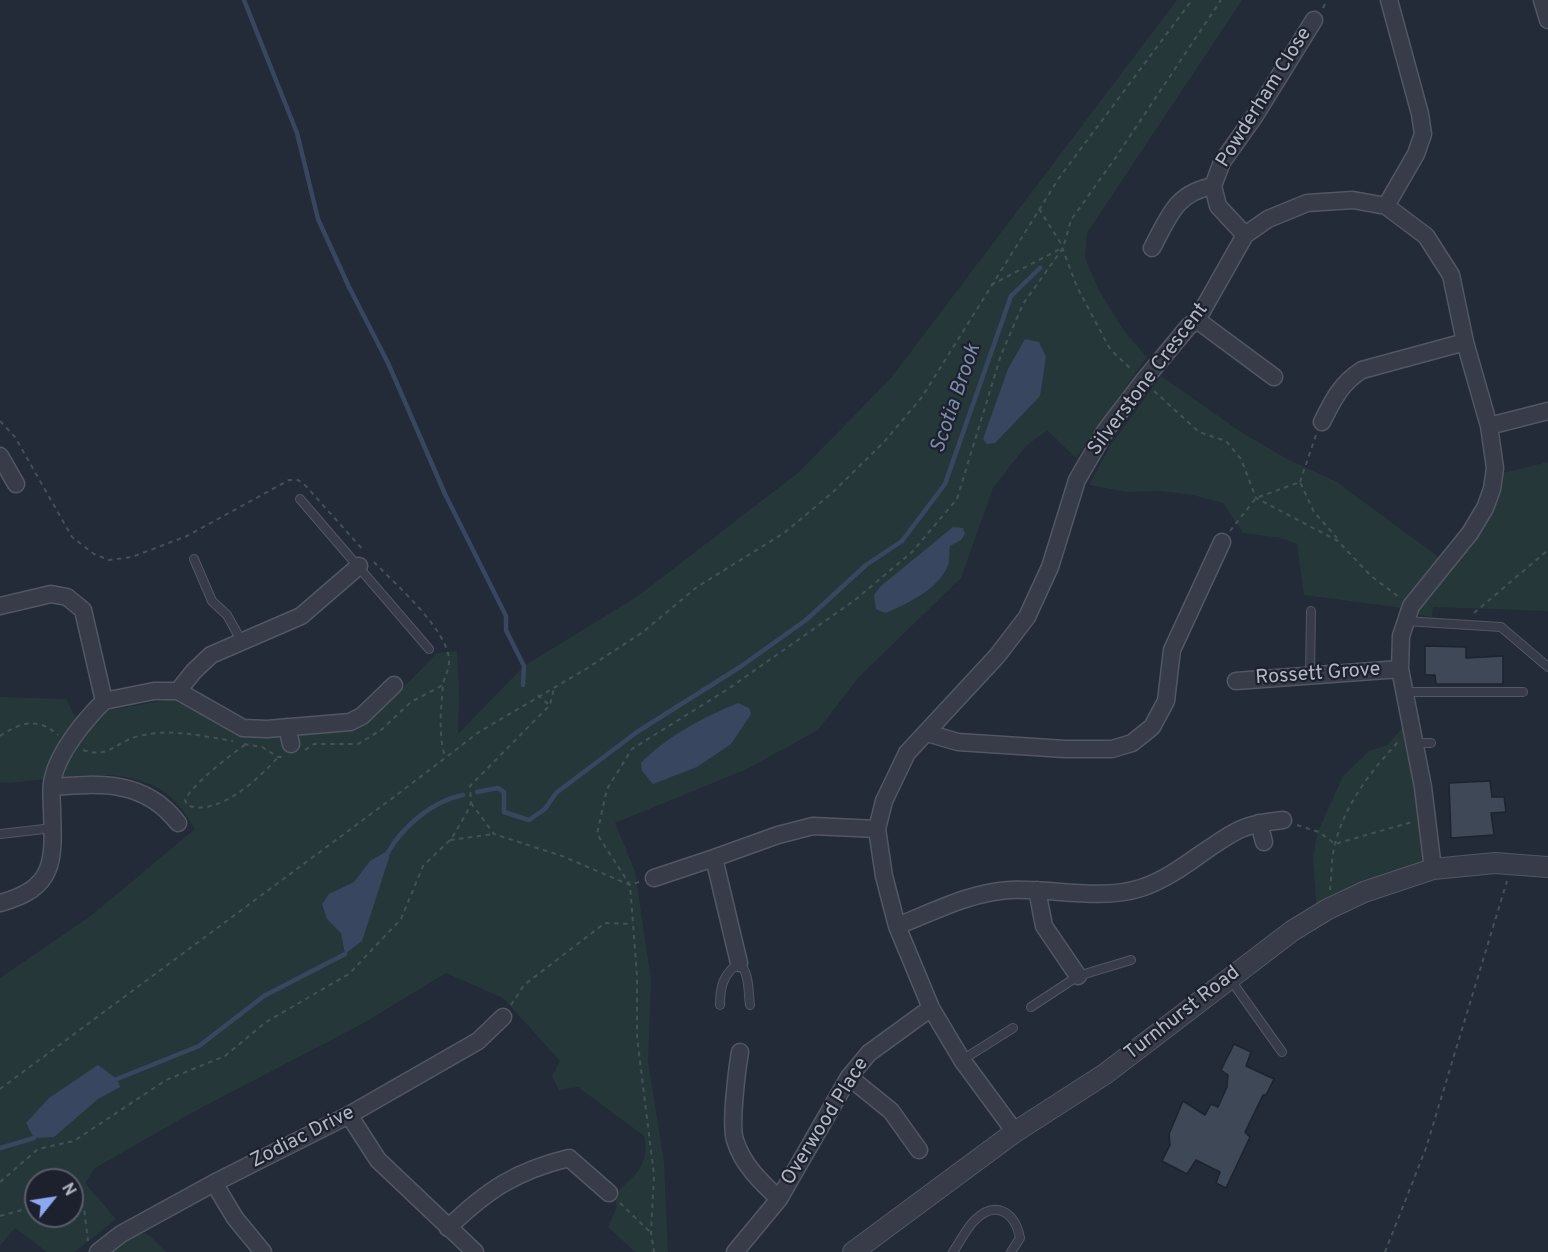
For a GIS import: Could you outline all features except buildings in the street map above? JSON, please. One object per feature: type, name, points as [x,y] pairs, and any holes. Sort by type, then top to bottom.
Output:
[{"type":"street","points":[[1386,206],[1416,154],[1423,134],[1420,114],[1389,0]]},
{"type":"street","points":[[1542,0],[1548,20]]},
{"type":"street","name":"Powderham Close","points":[[1245,235],[1218,206],[1213,186],[1222,162],[1254,117],[1314,20]]},
{"type":"street","points":[[1152,248],[1175,206],[1196,189],[1213,186]]},
{"type":"street","name":"Silverstone Crescent","points":[[1015,1132],[962,1060],[931,1008],[897,926],[884,876],[877,829],[884,801],[907,753],[997,656],[1026,617],[1050,567],[1077,480],[1106,430],[1144,380],[1188,327],[1197,320],[1245,235],[1268,219],[1307,203],[1353,200],[1386,206],[1426,236],[1440,254],[1450,275],[1465,342],[1489,426],[1495,468],[1490,499],[1470,533],[1408,614]]},
{"type":"street","points":[[1197,320],[1274,377]]},
{"type":"street","points":[[1322,422],[1337,392],[1349,378],[1362,370],[1465,342]]},
{"type":"street","points":[[1489,426],[1548,411]]},
{"type":"street","points":[[2,463],[16,484]]},
{"type":"street","points":[[927,733],[958,742],[1065,749],[1112,748],[1132,743],[1152,727],[1166,701],[1172,650],[1222,542]]},
{"type":"street","points":[[178,692],[194,671],[211,655],[240,640],[301,616],[359,567]]},
{"type":"street","points":[[0,606],[51,594],[67,597],[83,610],[104,701]]},
{"type":"street","points":[[1408,614],[1400,669],[1419,737],[1432,869]]},
{"type":"street","name":"Rossett Grove","points":[[1236,681],[1400,669]]},
{"type":"street","points":[[0,903],[35,890],[51,861],[52,787],[55,770],[70,745],[104,701],[154,691],[178,692],[243,728],[287,727],[357,720],[394,685]]},
{"type":"street","points":[[287,727],[292,751]]},
{"type":"street","points":[[52,787],[96,784],[117,786],[160,802],[178,823]]},
{"type":"street","points":[[897,926],[978,895],[1008,890],[1116,894],[1142,888],[1186,867],[1236,832],[1259,823],[1283,820]]},
{"type":"street","points":[[1259,823],[1264,842]]},
{"type":"street","points":[[654,878],[777,835],[813,826],[877,829]]},
{"type":"street","points":[[714,858],[739,963]]},
{"type":"street","name":"Turnhurst Road","points":[[853,1252],[1015,1132],[1105,1074],[1292,931],[1328,909],[1364,892],[1432,869],[1495,863],[1548,867]]},
{"type":"street","points":[[1037,890],[1044,926],[1078,976]]},
{"type":"street","name":"Overwood Place","points":[[735,1252],[778,1198],[849,1077],[869,1053],[931,1008]]},
{"type":"street","name":"Zodiac Drive","points":[[96,1249],[214,1183],[349,1115],[478,1041],[503,1017]]},
{"type":"street","points":[[740,1052],[735,1081],[734,1139],[752,1174],[778,1198]]},
{"type":"street","points":[[849,1077],[891,1111],[909,1144]]},
{"type":"street","points":[[349,1115],[378,1160],[475,1252]]},
{"type":"street","points":[[448,1228],[498,1184],[542,1165],[569,1158],[609,1193]]},
{"type":"street","points":[[214,1183],[234,1218],[263,1252]]},
{"type":"lane","points":[[300,499],[429,649]]},
{"type":"lane","points":[[194,559],[212,601],[227,615],[240,640]]},
{"type":"lane","points":[[1310,676],[1311,611]]},
{"type":"lane","points":[[1408,614],[1501,627],[1548,667]]},
{"type":"lane","points":[[1405,692],[1523,692]]},
{"type":"lane","points":[[0,834],[53,828]]},
{"type":"lane","points":[[1031,1007],[1078,976],[1131,960]]},
{"type":"lane","points":[[720,1005],[720,987],[731,969],[739,963],[743,967],[747,980],[750,1005]]},
{"type":"lane","points":[[1230,978],[1282,1052]]},
{"type":"lane","points":[[962,1060],[1013,1028]]},
{"type":"lane","points":[[953,1252],[975,1221],[990,1210],[1004,1211],[1017,1223],[1020,1238],[1011,1252]]},
{"type":"path","points":[[0,1089],[478,732],[643,632],[698,588],[784,534],[832,493],[906,418],[940,371],[1039,208],[1192,0]]},
{"type":"path","points":[[654,1252],[651,1233],[654,1175],[636,1037],[637,976],[630,885],[597,834],[607,789],[632,749],[745,677],[855,600],[912,552],[957,499],[1001,356],[1023,304],[1063,248],[1071,220],[1221,0]]},
{"type":"path","points":[[1039,208],[1063,248],[1077,287],[1110,349],[1188,424],[1199,432],[1226,441],[1241,459],[1256,498],[1338,541]]},
{"type":"path","points":[[990,286],[1063,248]]},
{"type":"path","points":[[0,421],[15,437],[72,537],[94,554],[109,560],[132,557],[187,536],[289,480],[298,480],[305,484],[439,634],[446,645],[449,663],[439,714],[440,739],[446,757]]},
{"type":"path","points":[[1322,422],[1309,452],[1300,482],[1314,512],[1338,541],[1408,614]]},
{"type":"path","points":[[1222,542],[1256,498],[1300,482]]},
{"type":"path","points":[[1474,613],[1548,550]]},
{"type":"path","points":[[245,745],[215,766],[209,776],[188,794],[187,806],[194,808],[237,796],[278,757],[292,751],[314,744],[358,744],[381,730],[411,702],[443,685]]},
{"type":"path","points":[[0,1182],[38,1149],[74,1141],[166,1080],[225,1056],[266,1022],[349,974],[401,919],[423,866],[450,840],[471,803],[470,786],[550,705],[554,687]]},
{"type":"path","points":[[538,695],[550,705]]},
{"type":"path","points":[[0,736],[25,723],[34,722],[43,724],[70,745],[101,754],[138,736],[170,731],[262,747],[278,757]]},
{"type":"path","points":[[1328,909],[1335,843],[1353,799],[1369,773],[1419,737]]},
{"type":"path","points":[[471,803],[494,834]]},
{"type":"path","points":[[1283,820],[1319,832],[1335,843],[1428,818]]},
{"type":"path","points":[[450,840],[494,834],[561,856],[630,885],[654,878]]},
{"type":"path","points":[[1385,1252],[1426,1148],[1513,864]]},
{"type":"path","points":[[503,1017],[524,985],[605,923],[632,924]]},
{"type":"path","points":[[609,1193],[651,1233]]},
{"type":"path","points":[[84,1208],[89,1242],[96,1249]]},
{"type":"path","points":[[0,1216],[24,1209]]},
{"type":"shaded area","points":[[1177,0],[1242,0],[1087,233],[1085,258],[1099,290],[1124,331],[1147,357],[1076,458],[1047,430],[1025,447],[993,488],[961,578],[859,677],[818,730],[747,769],[615,823],[635,871],[651,980],[648,1061],[664,1163],[668,1252],[635,1252],[608,1227],[617,1207],[614,1195],[634,1176],[643,1163],[644,1136],[578,1087],[559,1090],[552,1076],[560,1061],[503,998],[446,973],[362,1024],[193,1112],[95,1168],[85,1183],[116,1219],[75,1252],[47,1252],[15,1228],[0,1246],[0,978],[92,915],[195,829],[173,799],[155,786],[135,779],[90,775],[0,783],[0,697],[66,699],[75,716],[173,699],[200,710],[244,735],[285,736],[354,730],[383,708],[437,653],[457,651],[458,734],[524,666],[638,596],[799,472],[891,378]]},
{"type":"shaded area","points":[[1161,376],[1241,432],[1289,460],[1337,482],[1445,562],[1470,533],[1494,475],[1548,462],[1548,611],[1433,607],[1432,617],[1408,613],[1410,609],[1304,595],[1297,544],[1281,538],[1243,533],[1223,503],[1193,495],[1161,491],[1127,492],[1089,485],[1110,446]]},
{"type":"shaded area","points":[[1411,718],[1433,869],[1317,916],[1313,859],[1317,834],[1343,776],[1369,751],[1387,745]]},
{"type":"shaded area","points":[[140,1232],[150,1236],[166,1252],[113,1252]]},
{"type":"water","points":[[1025,339],[1039,342],[1046,357],[1040,396],[995,443],[987,444],[983,439],[1008,369]]},
{"type":"water","points":[[953,527],[963,528],[965,534],[961,540],[950,546],[948,565],[938,581],[921,595],[893,610],[885,613],[876,609],[874,595],[881,586]]},
{"type":"water","points":[[738,703],[749,708],[751,714],[731,744],[697,767],[653,784],[642,771],[641,763],[662,744],[699,721]]},
{"type":"water","points":[[389,850],[389,858],[362,941],[345,954],[341,933],[327,919],[322,904],[329,894],[354,882],[370,861]]},
{"type":"water","points":[[98,1065],[117,1079],[120,1087],[98,1099],[54,1137],[34,1138],[26,1123],[49,1098]]},
{"type":"waterway","points":[[244,0],[297,133],[318,219],[349,287],[388,363],[445,494],[506,616],[506,630],[524,666],[523,685]]},
{"type":"waterway","name":"Scotia Brook","points":[[477,792],[498,788],[504,792],[504,812],[529,820],[545,809],[556,793],[637,732],[740,667],[806,620],[866,565],[902,541],[945,484],[1011,296],[1040,268]]},
{"type":"waterway","points":[[387,854],[409,825],[429,809],[463,795]]},
{"type":"waterway","points":[[117,1079],[199,1046],[264,996],[345,954]]},
{"type":"waterway","points":[[0,1148],[34,1138]]}]
